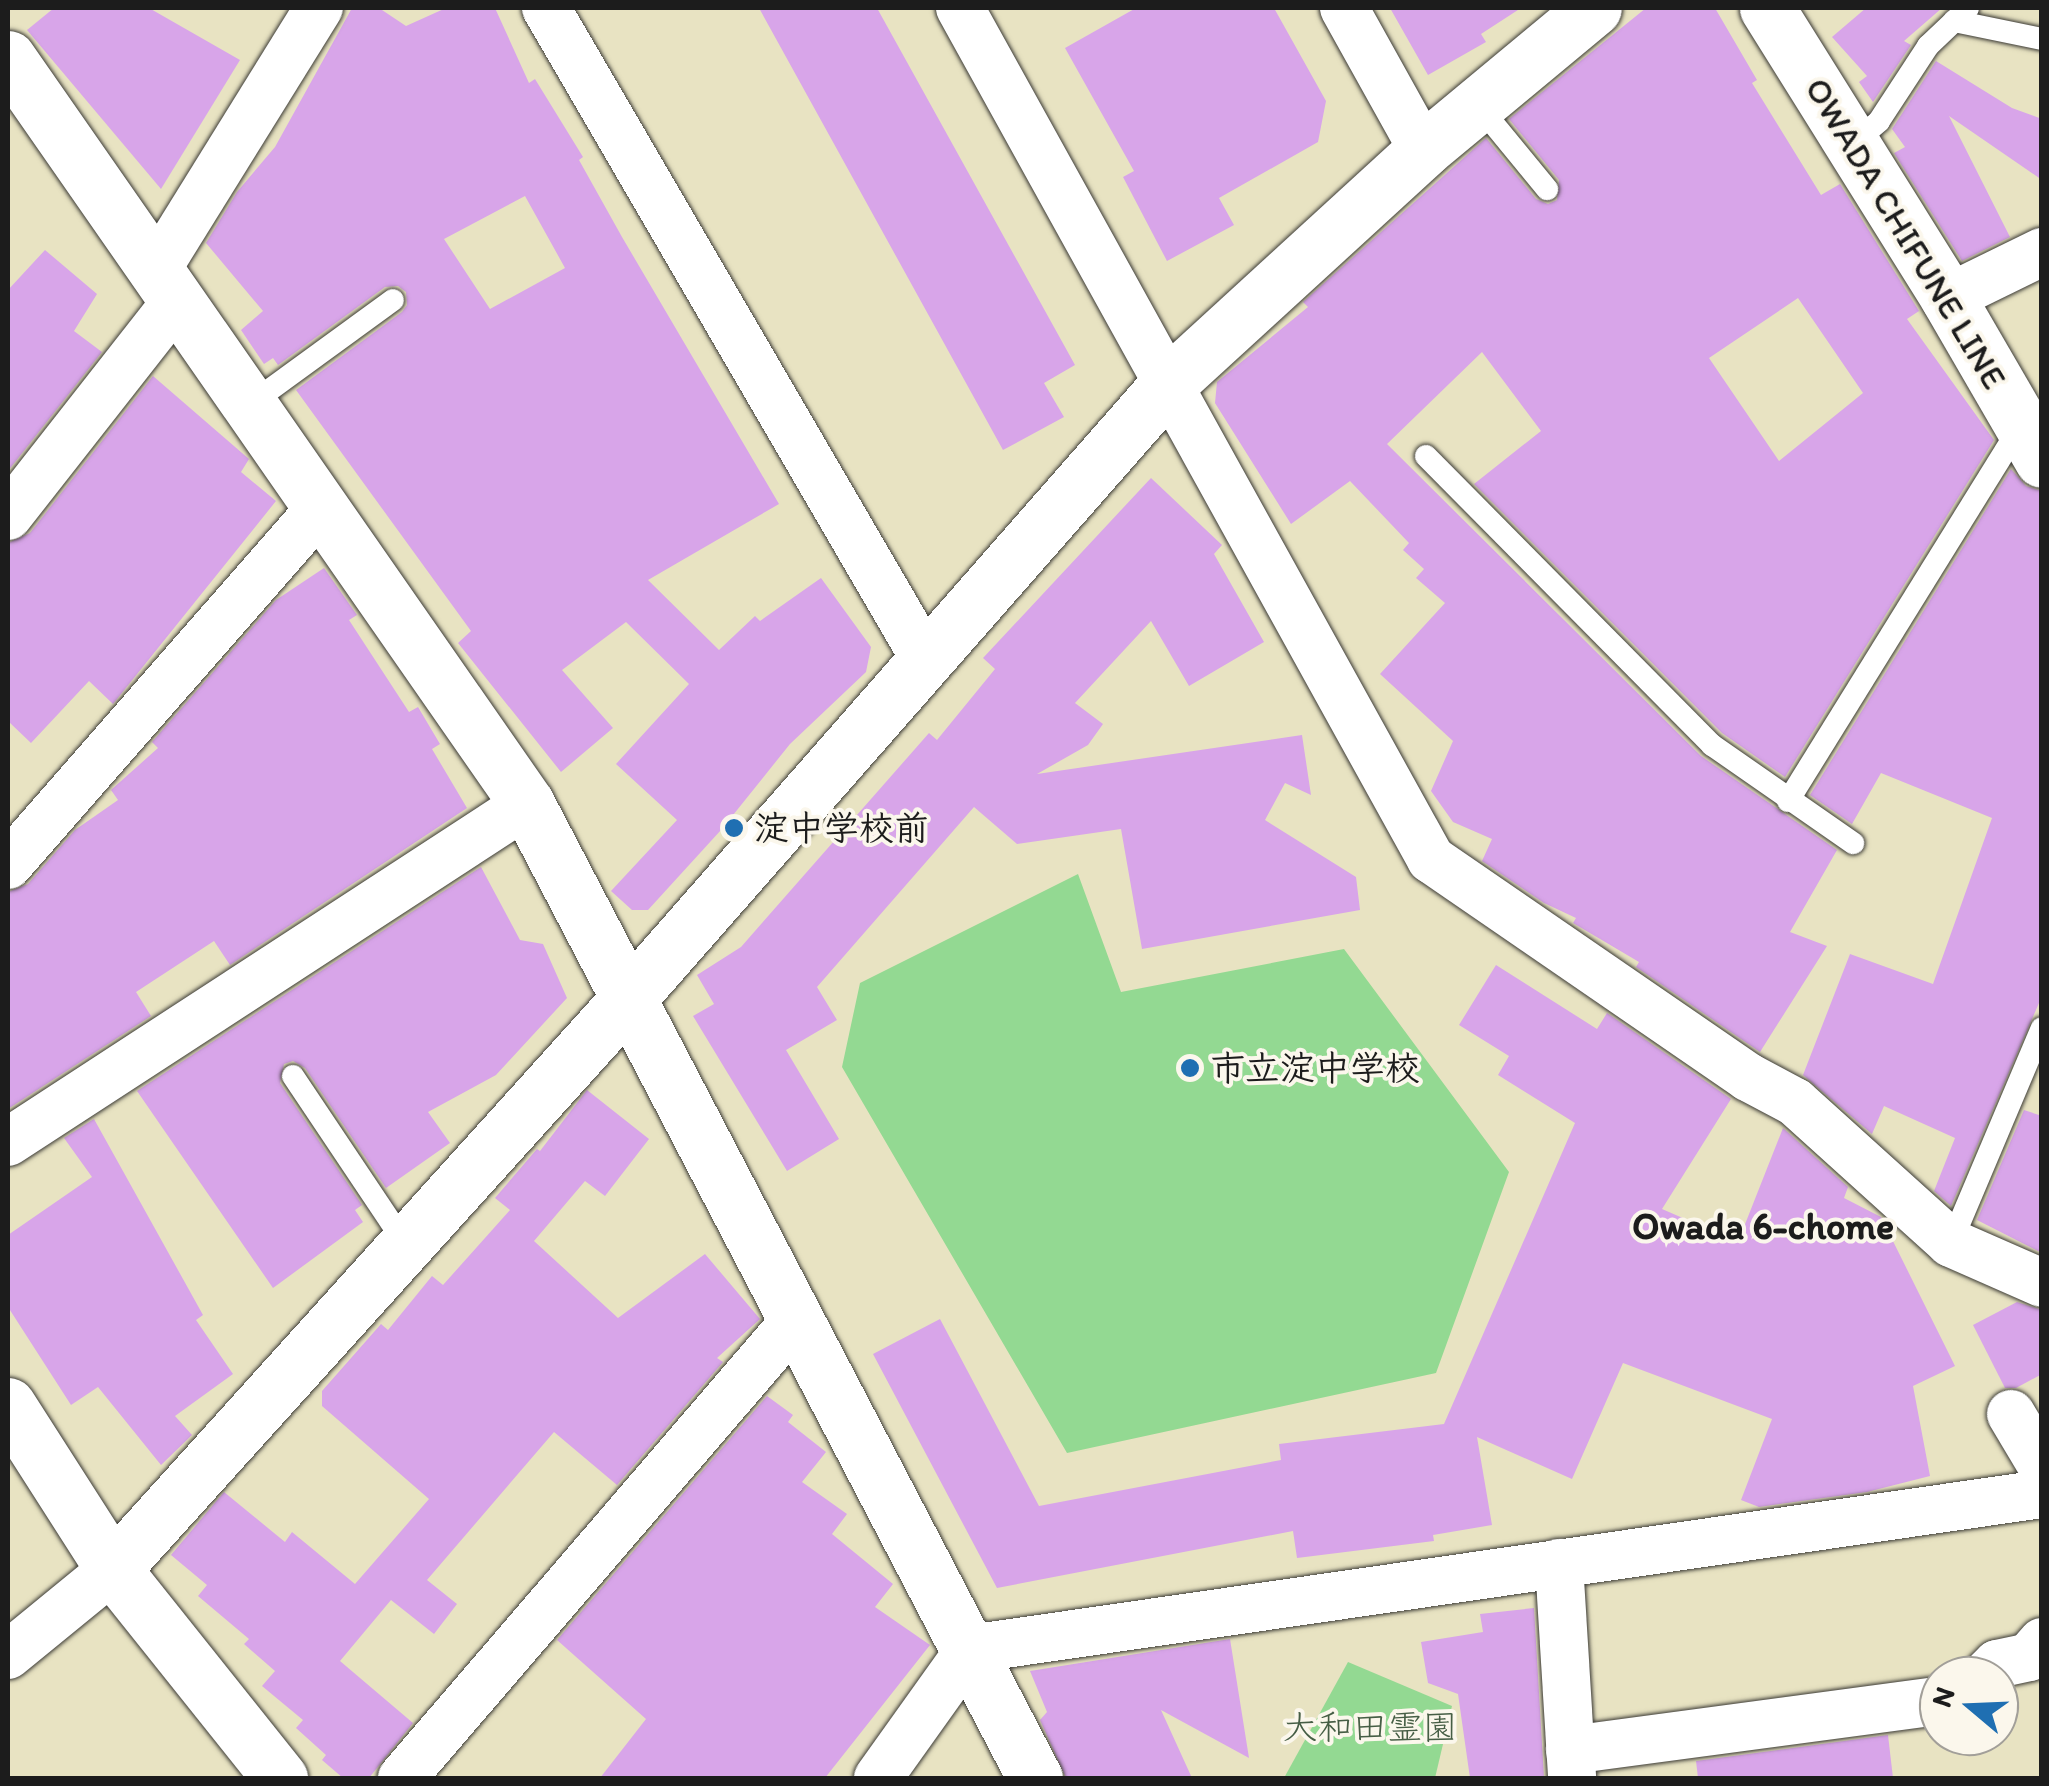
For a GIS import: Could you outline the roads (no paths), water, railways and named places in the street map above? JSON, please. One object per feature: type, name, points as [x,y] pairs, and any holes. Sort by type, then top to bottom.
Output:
[{"type":"street","points":[[8,516],[166,287],[320,8]]},
{"type":"street","points":[[546,8],[924,659]]},
{"type":"street","points":[[960,8],[1431,859],[1748,1077],[1795,1102],[1951,1243],[2042,1283]]},
{"type":"street","points":[[1344,8],[1423,150]]},
{"type":"street","points":[[8,1655],[114,1569],[626,1000],[1168,384],[1423,150],[1594,8]]},
{"type":"street","name":"OWADA CHIFUNE LINE","points":[[1767,8],[1948,298],[2032,442]]},
{"type":"street","points":[[8,58],[527,804],[794,1322],[1036,1778]]},
{"type":"street","points":[[1948,298],[2042,252]]},
{"type":"street","points":[[8,865],[321,508]]},
{"type":"street","points":[[8,1142],[527,804]]},
{"type":"street","points":[[402,1778],[794,1322]]},
{"type":"street","points":[[8,1405],[114,1569],[280,1778]]},
{"type":"street","points":[[2011,1414],[2042,1466]]},
{"type":"street","points":[[878,1778],[970,1649],[2042,1494]]},
{"type":"street","points":[[1559,1563],[1571,1764],[1919,1703]]},
{"type":"street","points":[[2019,1659],[2029,1657],[2042,1642]]},
{"type":"lane","points":[[1852,144],[1879,121],[1928,46],[1961,14],[2042,40]]},
{"type":"lane","points":[[1478,104],[1546,189]]},
{"type":"lane","points":[[249,406],[394,300]]},
{"type":"lane","points":[[1788,801],[2032,442]]},
{"type":"lane","points":[[1426,456],[1712,745],[1854,843]]},
{"type":"lane","points":[[1951,1243],[2042,1028]]},
{"type":"lane","points":[[293,1076],[406,1244]]},
{"type":"place","name":"淀中学校前","points":[[734,828]]},
{"type":"place","name":"市立淀中学校","points":[[1190,1068]]},
{"type":"district","name":"Owada 6-chome","points":[[1763,1227]]},
{"type":"park label","name":"大和田霊園","points":[[1370,1727]]}]
